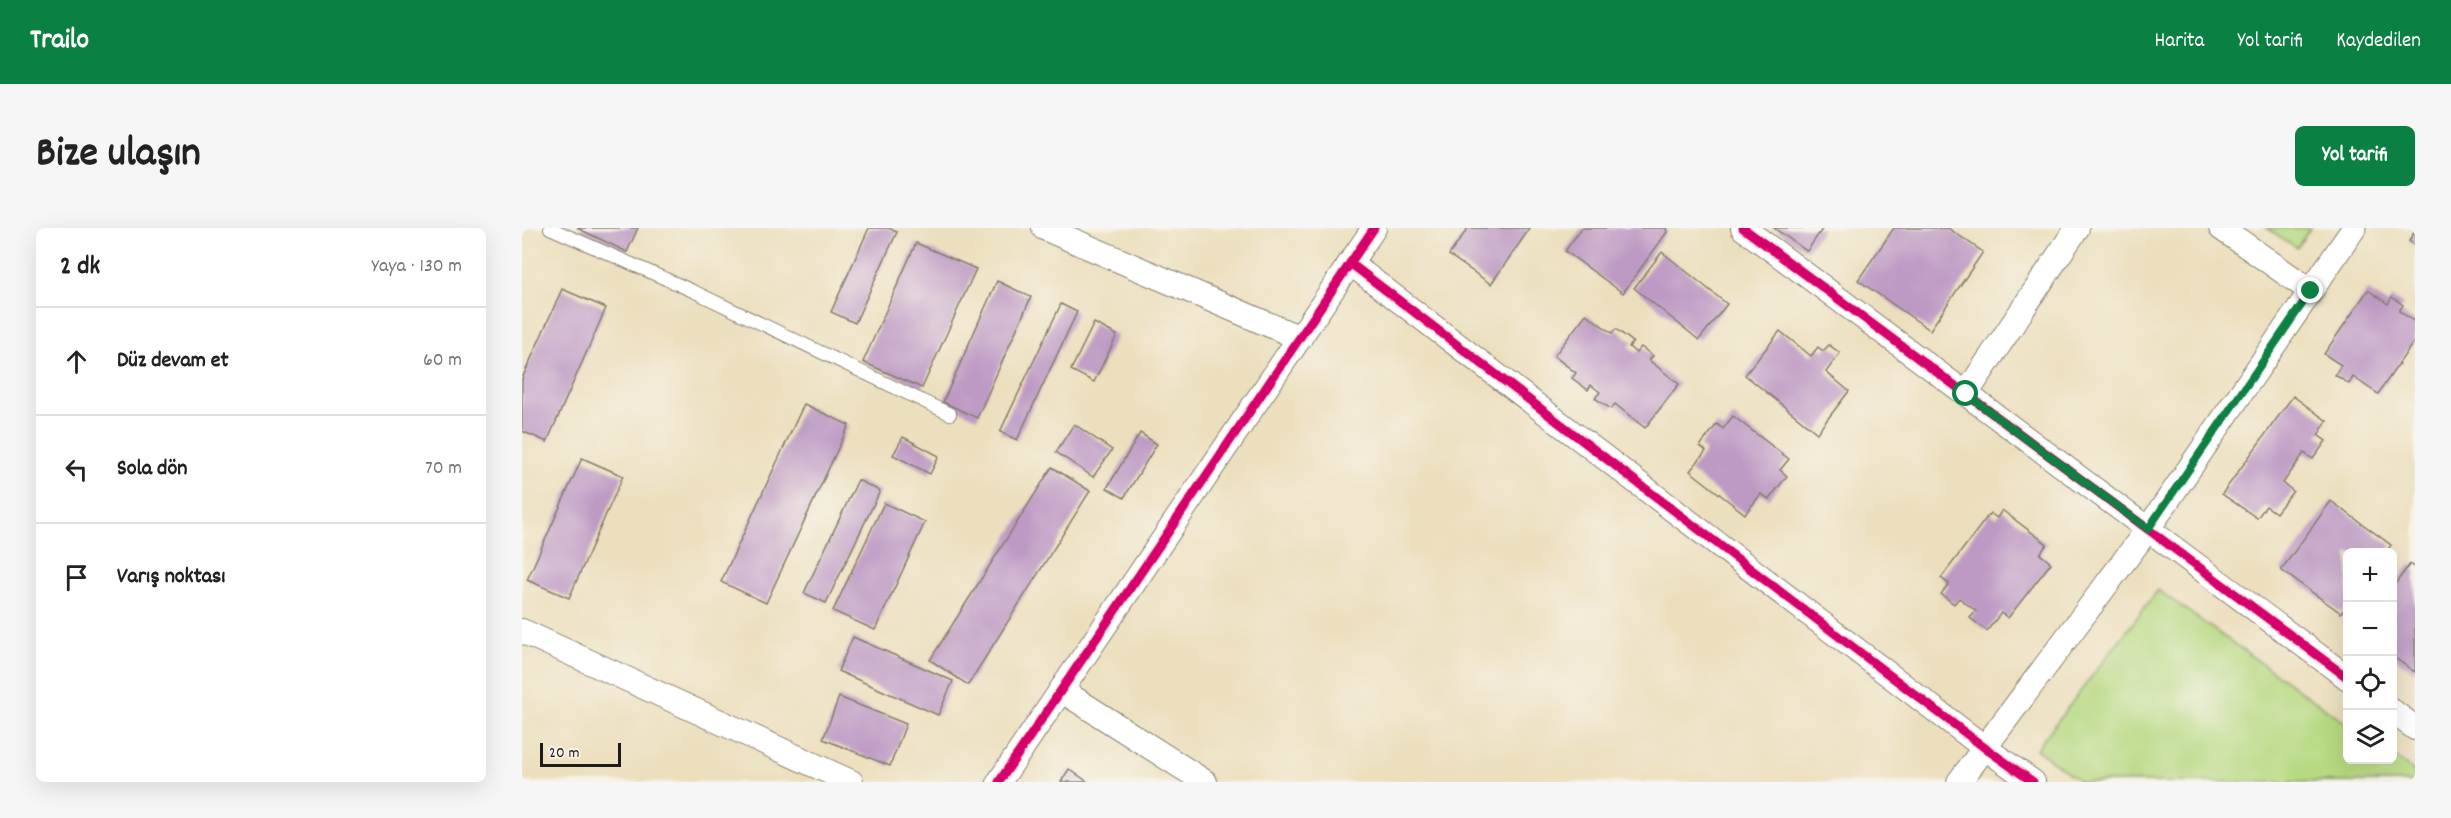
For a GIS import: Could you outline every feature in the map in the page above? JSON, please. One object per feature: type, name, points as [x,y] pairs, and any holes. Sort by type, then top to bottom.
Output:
[{"type":"street","points":[[1044,228],[1300,338]]},
{"type":"street","points":[[999,782],[1374,228]]},
{"type":"street","points":[[1743,228],[2343,674]]},
{"type":"street","points":[[1966,394],[2077,228]]},
{"type":"street","points":[[2221,228],[2311,291]]},
{"type":"street","points":[[1959,782],[2148,529],[2354,228]]},
{"type":"street","points":[[1350,263],[1985,748],[2033,782]]},
{"type":"street","points":[[522,632],[851,782]]},
{"type":"street","points":[[1061,690],[1205,782]]},
{"type":"street","points":[[2397,715],[2415,728]]},
{"type":"lane","points":[[550,228],[693,291],[950,414]]},
{"type":"green space","points":[[2267,228],[2310,228],[2297,248]]},
{"type":"green space","points":[[2158,590],[2343,721],[2343,764],[2397,764],[2397,759],[2415,772],[2415,782],[2081,782],[2036,749]]},
{"type":"building","points":[[577,228],[638,228],[627,252]]},
{"type":"building","points":[[869,228],[889,228],[897,232],[855,323],[831,312]]},
{"type":"building","points":[[1468,228],[1530,228],[1491,284],[1449,255]]},
{"type":"building","points":[[1582,228],[1666,228],[1667,232],[1623,293],[1565,251]]},
{"type":"building","points":[[1774,228],[1823,228],[1807,251]]},
{"type":"building","points":[[1894,228],[1948,228],[1983,252],[1930,330],[1858,280]]},
{"type":"building","points":[[2415,231],[2415,245],[2409,241]]},
{"type":"building","points":[[916,243],[976,269],[922,388],[863,362]]},
{"type":"building","points":[[1662,252],[1727,304],[1699,340],[1634,288]]},
{"type":"building","points":[[997,281],[1031,297],[977,418],[943,402]]},
{"type":"building","points":[[562,289],[606,308],[547,442],[522,431],[522,379]]},
{"type":"building","points":[[2368,290],[2388,304],[2392,297],[2403,305],[2399,311],[2415,322],[2415,340],[2378,394],[2353,377],[2349,384],[2335,375],[2341,365],[2324,354]]},
{"type":"building","points":[[1061,304],[1077,312],[1017,440],[1000,432]]},
{"type":"building","points":[[1586,314],[1612,333],[1616,329],[1633,342],[1629,347],[1636,353],[1641,347],[1653,356],[1649,360],[1679,384],[1645,428],[1615,404],[1611,409],[1595,398],[1600,392],[1591,385],[1588,390],[1572,378],[1576,373],[1554,356]]},
{"type":"building","points":[[1094,323],[1117,335],[1094,382],[1071,370]]},
{"type":"building","points":[[1780,331],[1811,356],[1818,347],[1823,351],[1829,345],[1840,353],[1826,372],[1849,391],[1817,433],[1745,375]]},
{"type":"building","points":[[2293,396],[2327,421],[2318,435],[2326,441],[2313,459],[2304,453],[2283,483],[2293,491],[2276,513],[2266,506],[2257,518],[2222,494]]},
{"type":"building","points":[[804,404],[849,425],[766,603],[721,582]]},
{"type":"building","points":[[1733,416],[1789,459],[1780,470],[1787,476],[1769,499],[1761,494],[1745,514],[1690,471],[1706,451],[1700,446],[1717,424],[1723,429]]},
{"type":"building","points":[[1074,424],[1112,450],[1093,477],[1056,452]]},
{"type":"building","points":[[1140,433],[1157,444],[1124,498],[1107,488]]},
{"type":"building","points":[[903,437],[939,456],[930,474],[893,455]]},
{"type":"building","points":[[582,458],[623,476],[569,598],[527,580]]},
{"type":"building","points":[[1052,467],[1090,491],[968,685],[930,660]]},
{"type":"building","points":[[858,480],[880,491],[826,603],[804,593]]},
{"type":"building","points":[[2331,501],[2391,545],[2389,548],[2343,548],[2343,610],[2341,613],[2281,570]]},
{"type":"building","points":[[884,503],[925,522],[875,630],[833,611]]},
{"type":"building","points":[[2002,510],[2047,544],[2040,554],[2051,563],[2008,618],[2001,613],[1987,631],[1970,618],[1976,611],[1959,598],[1954,604],[1941,594],[1949,584],[1941,578],[1990,513],[1997,518]]},
{"type":"building","points":[[2410,564],[2415,567],[2415,672],[2397,659],[2397,581]]},
{"type":"building","points":[[853,637],[953,681],[938,715],[838,671]]},
{"type":"building","points":[[839,697],[906,724],[890,766],[823,739]]},
{"type":"building","points":[[1069,769],[1088,782],[1061,782]]},
{"type":"cycle path","points":[[999,782],[1374,228]]},
{"type":"cycle path","points":[[1743,228],[2343,674]]},
{"type":"cycle path","points":[[1350,263],[1985,748],[2033,782]]},
{"type":"route","points":[[1966,394],[2148,529],[2311,291]]}]
